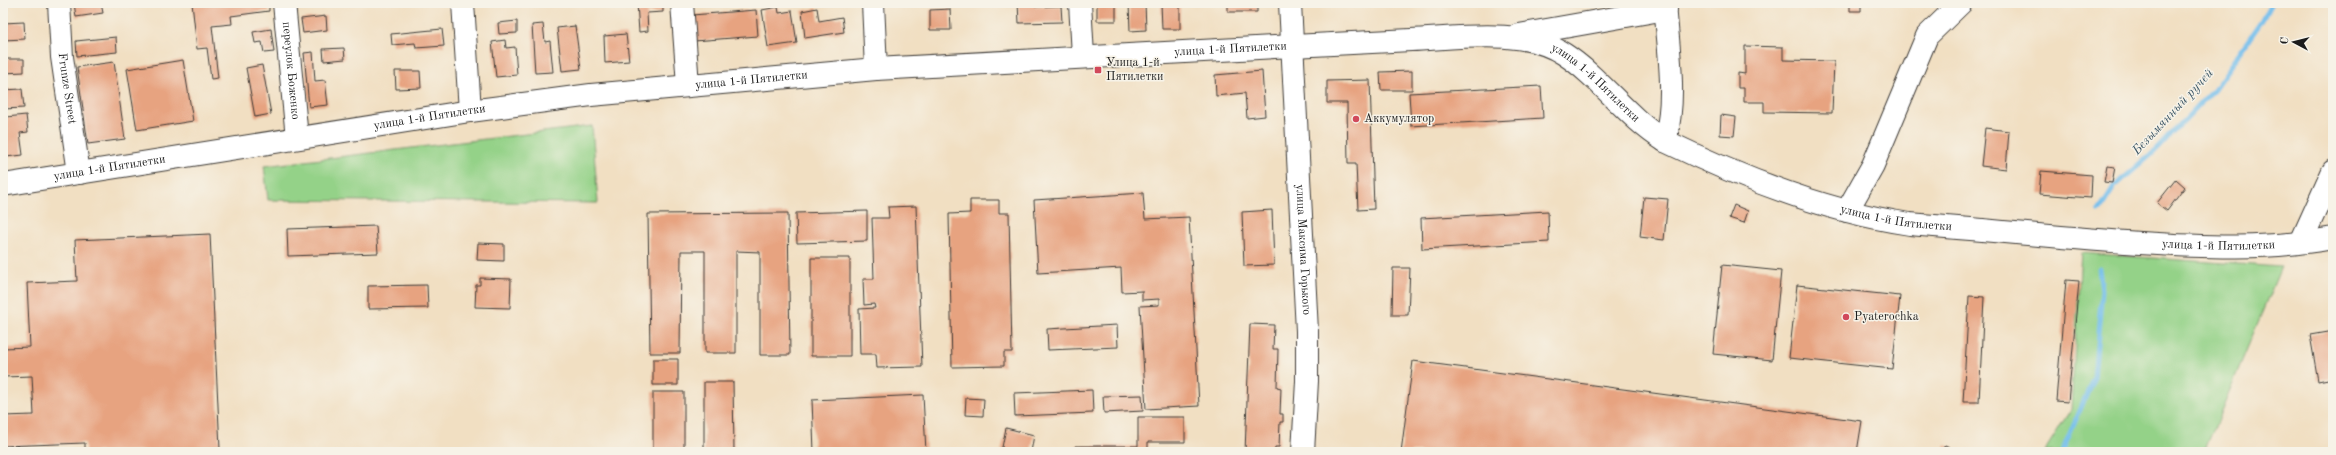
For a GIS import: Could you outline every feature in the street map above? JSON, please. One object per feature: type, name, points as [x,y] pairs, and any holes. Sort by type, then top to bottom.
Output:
[{"type":"street","name":"Frunze Street","points":[[58,3],[62,57],[79,173]]},
{"type":"street","name":"переулок Боженко","points":[[284,3],[297,138]]},
{"type":"street","points":[[463,3],[470,111]]},
{"type":"street","points":[[682,3],[688,85]]},
{"type":"street","points":[[873,3],[876,69]]},
{"type":"street","points":[[1080,3],[1083,56]]},
{"type":"street","name":"улица Максима Горького","points":[[1290,3],[1306,331],[1307,381],[1303,452]]},
{"type":"street","points":[[1847,211],[1873,165],[1927,36],[1961,3]]},
{"type":"street","name":"улица 1-й Пятилетки","points":[[1507,37],[1666,6]]},
{"type":"street","points":[[1664,141],[1670,121],[1672,101],[1666,6]]},
{"type":"street","name":"улица 1-й Пятилетки","points":[[3,185],[470,111],[591,94],[876,69],[1083,56],[1463,37],[1507,37],[1529,40],[1550,46],[1564,54],[1584,70],[1643,126],[1664,141],[1782,189],[1847,211],[1910,224],[2114,241],[2242,247],[2333,238]]},
{"type":"street","points":[[2301,242],[2333,171]]},
{"type":"green space","points":[[592,126],[598,203],[268,200],[264,166]]},
{"type":"green space","points":[[2081,253],[2281,267],[2204,452],[2044,452],[2071,409]]},
{"type":"building","points":[[74,3],[101,3],[103,13],[76,17]]},
{"type":"building","points":[[192,3],[269,3],[269,11],[231,16],[232,24],[212,26],[218,78],[211,79],[207,48],[197,49]]},
{"type":"building","points":[[323,3],[340,3],[340,4],[324,6]]},
{"type":"building","points":[[637,3],[663,3],[663,12],[647,13],[648,31],[639,32]]},
{"type":"building","points":[[1018,3],[1035,3],[1035,7],[1061,6],[1062,22],[1019,23]]},
{"type":"building","points":[[1097,3],[1116,3],[1116,21],[1097,21]]},
{"type":"building","points":[[1129,3],[1145,3],[1146,30],[1130,31]]},
{"type":"building","points":[[1161,3],[1180,3],[1180,29],[1162,29]]},
{"type":"building","points":[[1228,3],[1257,3],[1257,12],[1228,12]]},
{"type":"building","points":[[1850,5],[1861,5],[1861,11],[1850,11]]},
{"type":"building","points":[[778,7],[779,13],[792,11],[797,43],[768,47],[762,10]]},
{"type":"building","points":[[817,8],[819,21],[842,17],[844,32],[805,38],[802,11]]},
{"type":"building","points":[[950,9],[951,30],[930,30],[930,10]]},
{"type":"building","points":[[756,10],[758,36],[694,41],[692,15]]},
{"type":"building","points":[[326,16],[327,30],[303,33],[301,19]]},
{"type":"building","points":[[517,21],[517,33],[499,34],[498,23]]},
{"type":"building","points":[[24,22],[25,39],[3,40],[3,23]]},
{"type":"building","points":[[543,24],[545,42],[550,41],[553,72],[535,73],[532,25]]},
{"type":"building","points":[[575,26],[581,69],[562,71],[557,28]]},
{"type":"building","points":[[271,29],[274,52],[264,53],[262,42],[255,43],[253,32]]},
{"type":"building","points":[[442,29],[444,46],[416,48],[415,43],[392,45],[391,34]]},
{"type":"building","points":[[626,34],[629,61],[605,63],[604,36]]},
{"type":"building","points":[[116,37],[117,52],[77,56],[76,41]]},
{"type":"building","points":[[505,40],[506,48],[515,47],[517,75],[496,77],[492,42]]},
{"type":"building","points":[[1745,46],[1783,47],[1783,60],[1834,61],[1832,113],[1764,112],[1764,102],[1744,102],[1744,88],[1738,88],[1738,73],[1745,74]]},
{"type":"building","points":[[344,48],[345,59],[324,61],[323,49]]},
{"type":"building","points":[[313,52],[315,81],[325,80],[328,105],[309,107],[304,53]]},
{"type":"building","points":[[3,59],[24,59],[24,72],[3,73]]},
{"type":"building","points":[[183,60],[193,121],[137,130],[127,69]]},
{"type":"building","points":[[114,62],[125,139],[88,144],[77,67]]},
{"type":"building","points":[[262,65],[271,114],[255,117],[246,68]]},
{"type":"building","points":[[395,71],[420,71],[421,88],[396,89]]},
{"type":"building","points":[[1262,71],[1265,116],[1247,118],[1245,93],[1216,96],[1215,75]]},
{"type":"building","points":[[1412,71],[1412,90],[1381,90],[1380,72]]},
{"type":"building","points":[[1370,80],[1374,209],[1358,210],[1356,164],[1348,164],[1347,103],[1327,103],[1327,81]]},
{"type":"building","points":[[1541,86],[1543,118],[1411,126],[1409,93]]},
{"type":"building","points":[[22,89],[24,108],[3,109],[3,90]]},
{"type":"building","points":[[26,115],[28,132],[20,133],[23,155],[6,157],[5,147],[3,147],[3,125],[7,125],[6,117]]},
{"type":"building","points":[[1721,115],[1736,117],[1734,136],[1720,135]]},
{"type":"building","points":[[1985,128],[2009,131],[2006,169],[1981,166]]},
{"type":"building","points":[[2107,166],[2115,167],[2112,183],[2104,182]]},
{"type":"building","points":[[2041,171],[2092,175],[2091,198],[2039,194]]},
{"type":"building","points":[[2176,179],[2185,187],[2167,211],[2157,203]]},
{"type":"building","points":[[1143,193],[1145,219],[1189,217],[1199,406],[1146,409],[1140,306],[1159,305],[1159,299],[1142,300],[1142,291],[1122,292],[1121,268],[1038,273],[1034,200]]},
{"type":"building","points":[[1644,197],[1668,199],[1664,240],[1640,237]]},
{"type":"building","points":[[970,200],[999,200],[999,213],[1009,213],[1012,352],[1004,352],[1004,366],[952,367],[949,214],[970,213]]},
{"type":"building","points":[[1734,205],[1748,211],[1744,223],[1729,218]]},
{"type":"building","points":[[916,206],[922,367],[877,368],[876,354],[860,354],[859,309],[875,308],[874,304],[864,305],[863,279],[874,279],[872,218],[889,218],[888,207]]},
{"type":"building","points":[[1272,210],[1274,265],[1244,266],[1242,212]]},
{"type":"building","points":[[867,211],[867,241],[797,243],[796,213]]},
{"type":"building","points":[[1548,211],[1549,242],[1422,249],[1421,218]]},
{"type":"building","points":[[788,213],[790,355],[760,355],[760,252],[736,251],[736,353],[705,353],[705,251],[681,251],[680,353],[650,353],[648,214]]},
{"type":"building","points":[[376,226],[378,253],[288,256],[287,229]]},
{"type":"building","points":[[210,234],[220,449],[85,452],[85,443],[3,446],[3,416],[34,415],[32,376],[3,377],[3,348],[30,347],[27,283],[77,281],[75,240]]},
{"type":"building","points":[[478,243],[504,244],[504,261],[477,260]]},
{"type":"building","points":[[811,258],[850,258],[850,356],[811,356]]},
{"type":"building","points":[[1722,265],[1781,271],[1772,360],[1713,354]]},
{"type":"building","points":[[1393,268],[1410,268],[1408,315],[1392,315]]},
{"type":"building","points":[[480,278],[511,279],[510,308],[475,307],[476,285],[480,285]]},
{"type":"building","points":[[2066,280],[2079,281],[2068,402],[2056,401]]},
{"type":"building","points":[[427,285],[428,308],[368,309],[368,286]]},
{"type":"building","points":[[1797,285],[1900,296],[1892,369],[1789,358]]},
{"type":"building","points":[[1969,296],[1984,297],[1979,402],[1963,402]]},
{"type":"building","points":[[1250,324],[1274,325],[1273,349],[1278,349],[1277,387],[1281,388],[1280,414],[1283,414],[1283,422],[1280,422],[1279,447],[1275,447],[1274,452],[1245,452]]},
{"type":"building","points":[[1117,325],[1118,347],[1048,350],[1047,329]]},
{"type":"building","points":[[2333,331],[2333,378],[2318,381],[2310,335]]},
{"type":"building","points":[[653,359],[678,359],[678,385],[653,385]]},
{"type":"building","points":[[1413,361],[1862,421],[1857,452],[1401,452]]},
{"type":"building","points":[[704,382],[733,382],[734,452],[704,452]]},
{"type":"building","points":[[1092,390],[1093,413],[1015,416],[1014,393]]},
{"type":"building","points":[[653,392],[684,392],[684,452],[653,452]]},
{"type":"building","points":[[923,395],[926,452],[814,452],[812,400]]},
{"type":"building","points":[[1142,395],[1143,411],[1104,413],[1103,396]]},
{"type":"building","points":[[966,398],[984,399],[983,416],[965,415]]},
{"type":"building","points":[[1138,417],[1185,417],[1185,442],[1148,442],[1148,452],[1075,452],[1075,446],[1138,446]]},
{"type":"building","points":[[1006,428],[1034,435],[1031,452],[1001,452]]},
{"type":"building","points":[[1945,445],[1960,452],[1941,452]]},
{"type":"waterway","name":"Безымянный ручей","points":[[2099,211],[2115,186],[2153,153],[2213,90],[2261,22],[2271,3]]},
{"type":"waterway","points":[[2062,452],[2094,377],[2102,290],[2099,269]]},
{"type":"place","name":"Улица 1-й Пятилетки","points":[[1098,70]]},
{"type":"place","name":"Аккумулятор","points":[[1356,119]]},
{"type":"place","name":"Pyaterochka","points":[[1846,317]]}]
